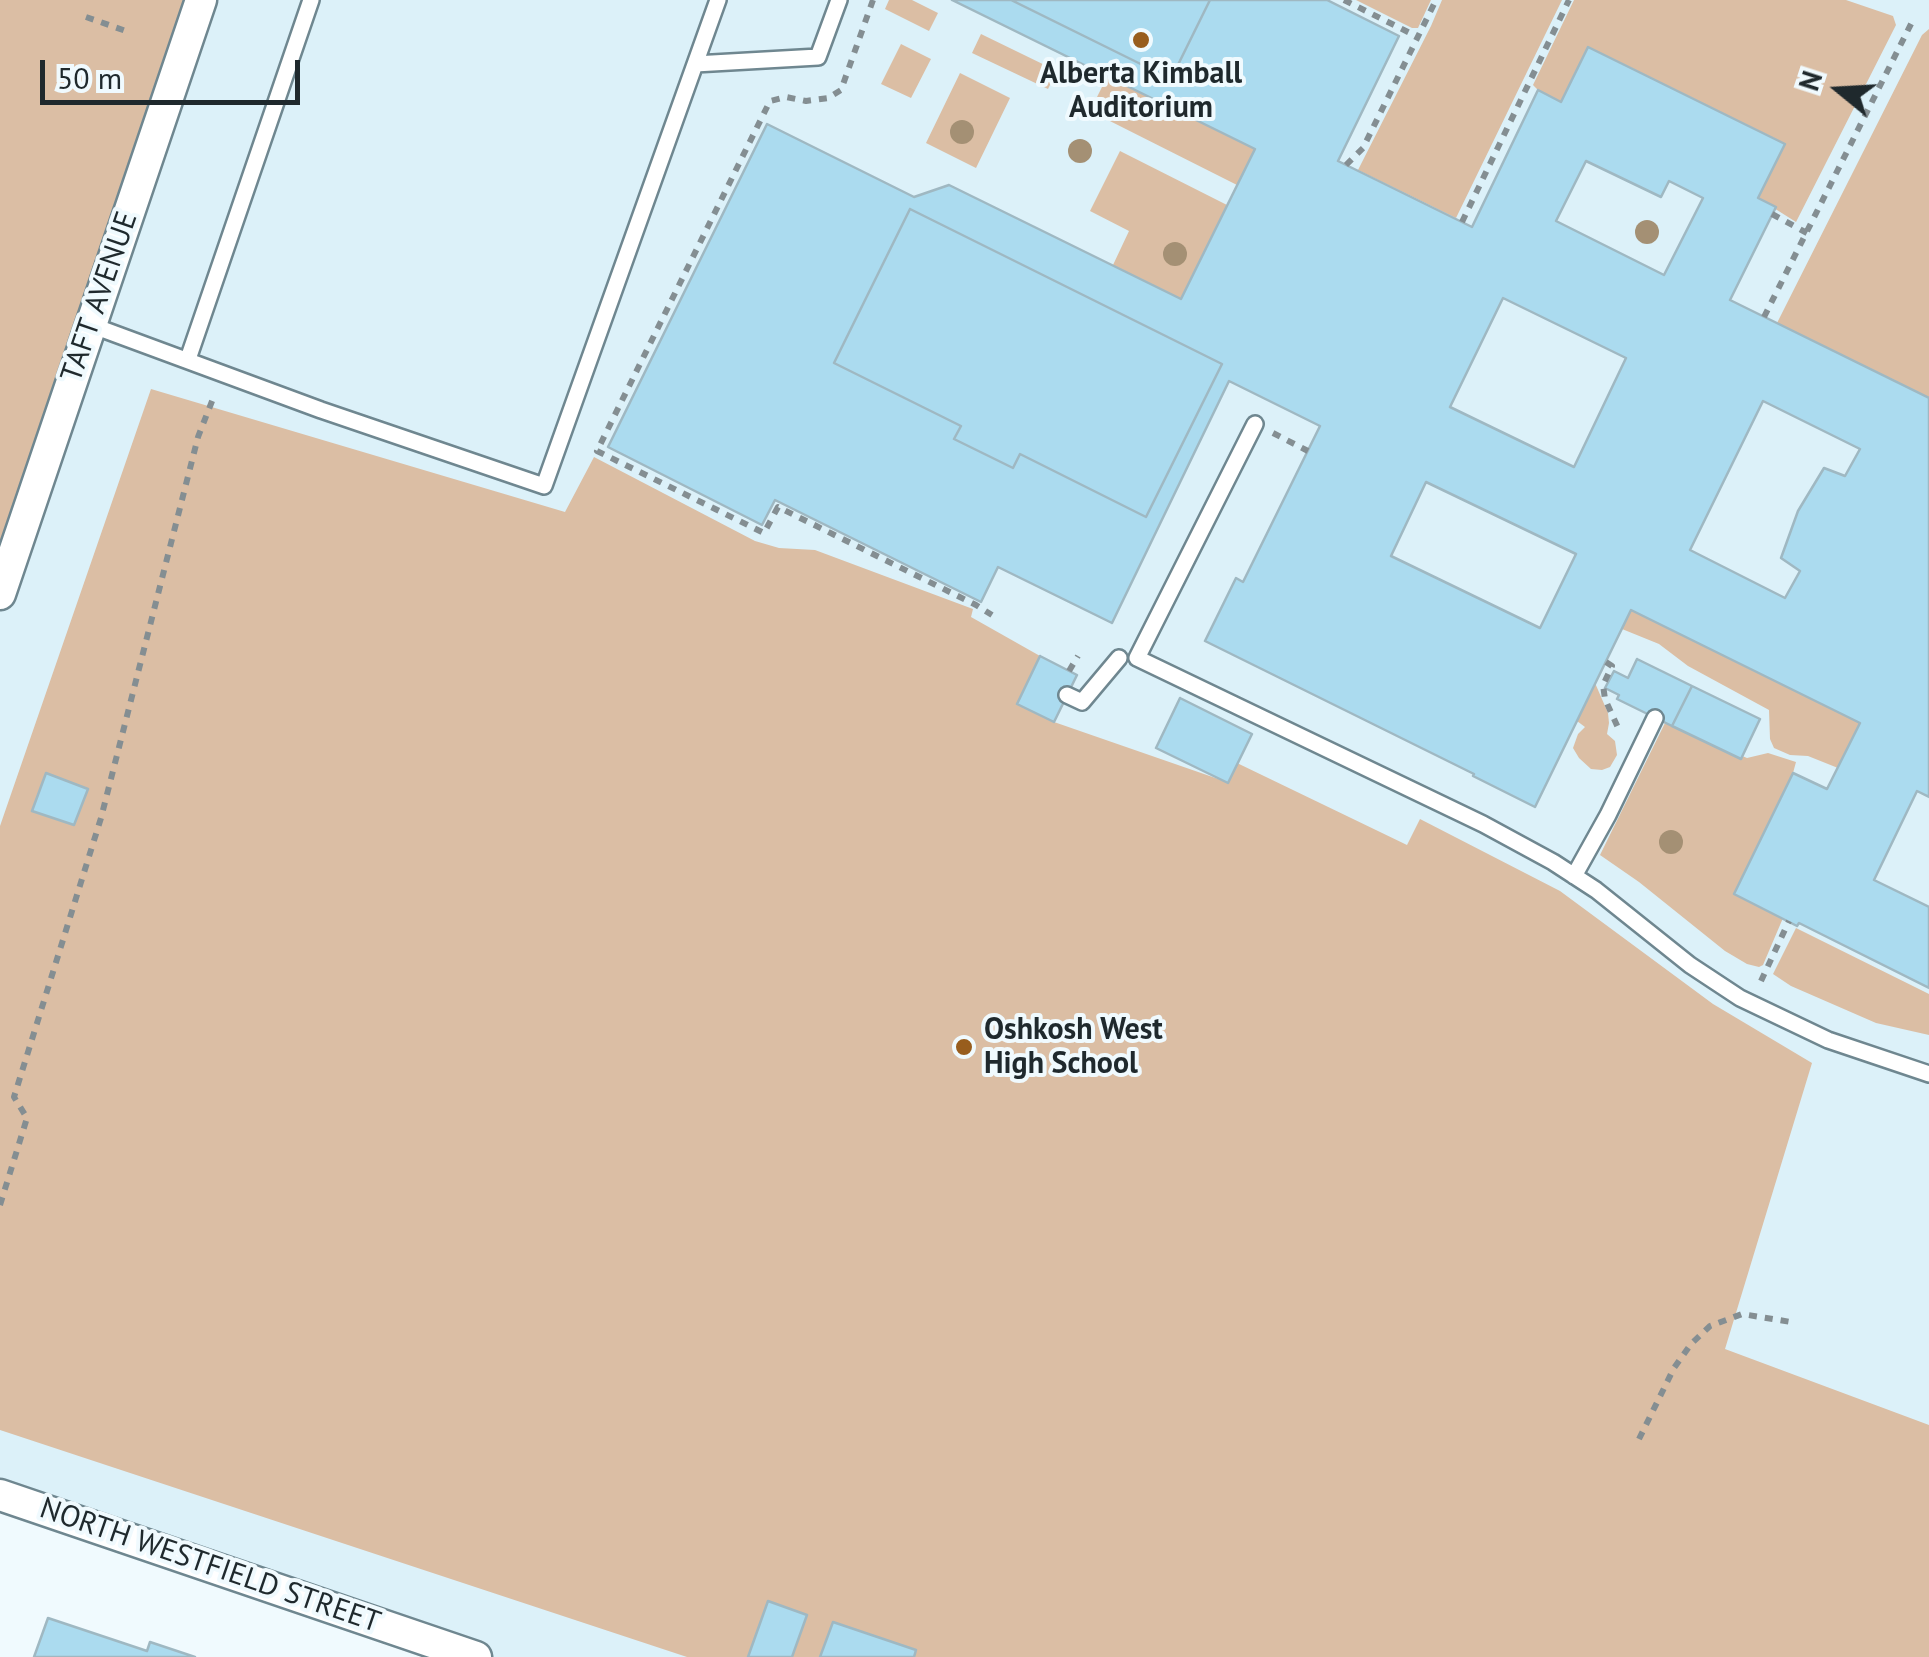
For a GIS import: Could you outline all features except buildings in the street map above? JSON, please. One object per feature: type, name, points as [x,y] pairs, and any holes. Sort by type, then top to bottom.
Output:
[{"type":"street","name":"TAFT AVENUE","points":[[0,594],[201,0]]},
{"type":"street","name":"NORTH WESTFIELD STREET","points":[[0,1495],[476,1657]]},
{"type":"lane","points":[[188,359],[311,0]]},
{"type":"lane","points":[[91,325],[321,410],[544,486],[718,0]]},
{"type":"lane","points":[[695,64],[818,58],[839,0]]},
{"type":"lane","points":[[1256,424],[1137,658],[1483,824],[1574,876],[1740,998],[1828,1040],[1929,1074]]},
{"type":"lane","points":[[1067,695],[1082,702],[1118,658]]},
{"type":"lane","points":[[1574,876],[1655,718]]},
{"type":"path","points":[[873,0],[841,90],[828,98],[779,97],[770,101],[597,451],[764,533],[778,506],[992,616]]},
{"type":"path","points":[[1344,0],[1418,37]]},
{"type":"path","points":[[1346,165],[1363,148],[1436,0]]},
{"type":"path","points":[[1462,222],[1569,0]]},
{"type":"path","points":[[86,17],[126,30]]},
{"type":"path","points":[[1764,317],[1914,18]]},
{"type":"path","points":[[1772,214],[1807,233]]},
{"type":"path","points":[[0,1206],[27,1118],[14,1097],[101,818],[198,438],[214,396],[198,390]]},
{"type":"path","points":[[1256,424],[1308,451]]},
{"type":"path","points":[[1070,671],[1078,656]]},
{"type":"path","points":[[1606,662],[1612,666],[1603,685],[1605,699],[1635,759]]},
{"type":"path","points":[[1761,981],[1789,921]]},
{"type":"path","points":[[1639,1439],[1674,1368],[1710,1326],[1742,1314],[1791,1322]]},
{"type":"shaded area","points":[[0,0],[201,0],[0,594]]},
{"type":"shaded area","name":"Oshkosh West High School","points":[[201,0],[1929,0],[1929,1657],[458,1657],[0,1500],[0,593]]},
{"type":"shaded area","points":[[889,0],[912,0],[938,13],[929,31],[885,9]]},
{"type":"shaded area","points":[[1356,0],[1431,0],[1418,28],[1412,28]]},
{"type":"shaded area","points":[[1442,0],[1562,0],[1456,218],[1358,170]]},
{"type":"shaded area","points":[[1574,0],[1846,0],[1893,16],[1896,25],[1796,222],[1758,198],[1784,143],[1589,47],[1561,102],[1533,85]]},
{"type":"shaded area","points":[[1929,29],[1929,398],[1777,323],[1922,35]]},
{"type":"shaded area","points":[[981,34],[1057,71],[1048,89],[972,53]]},
{"type":"shaded area","points":[[901,44],[931,59],[911,98],[881,84]]},
{"type":"shaded area","points":[[960,73],[1010,98],[976,168],[926,143]]},
{"type":"shaded area","points":[[1107,77],[1255,149],[1237,185],[1090,111]]},
{"type":"shaded area","points":[[1120,151],[1227,205],[1181,299],[1113,265],[1129,231],[1090,211]]},
{"type":"shaded area","points":[[151,389],[565,512],[594,457],[755,541],[779,548],[815,550],[973,609],[971,617],[1040,656],[1017,704],[1054,722],[1227,782],[1237,763],[1407,845],[1420,819],[1560,891],[1713,1004],[1812,1063],[1725,1349],[1929,1425],[1929,1657],[687,1657],[0,1430],[0,826]]},
{"type":"shaded area","points":[[1631,610],[1860,723],[1838,768],[1774,748],[1769,710],[1688,666],[1659,644],[1622,629]]},
{"type":"shaded area","points":[[1595,683],[1608,713],[1607,734],[1615,741],[1617,755],[1610,767],[1602,770],[1591,769],[1573,748],[1585,727],[1577,721]]},
{"type":"shaded area","points":[[1665,723],[1747,758],[1768,753],[1796,762],[1734,894],[1783,918],[1759,967],[1725,951],[1600,855]]},
{"type":"shaded area","points":[[1796,928],[1929,994],[1929,1035],[1876,1023],[1791,986],[1773,974]]},
{"type":"place","name":"Alberta Kimball Auditorium","points":[[1141,40]]},
{"type":"place","name":"Oshkosh West High School","points":[[964,1047]]}]
